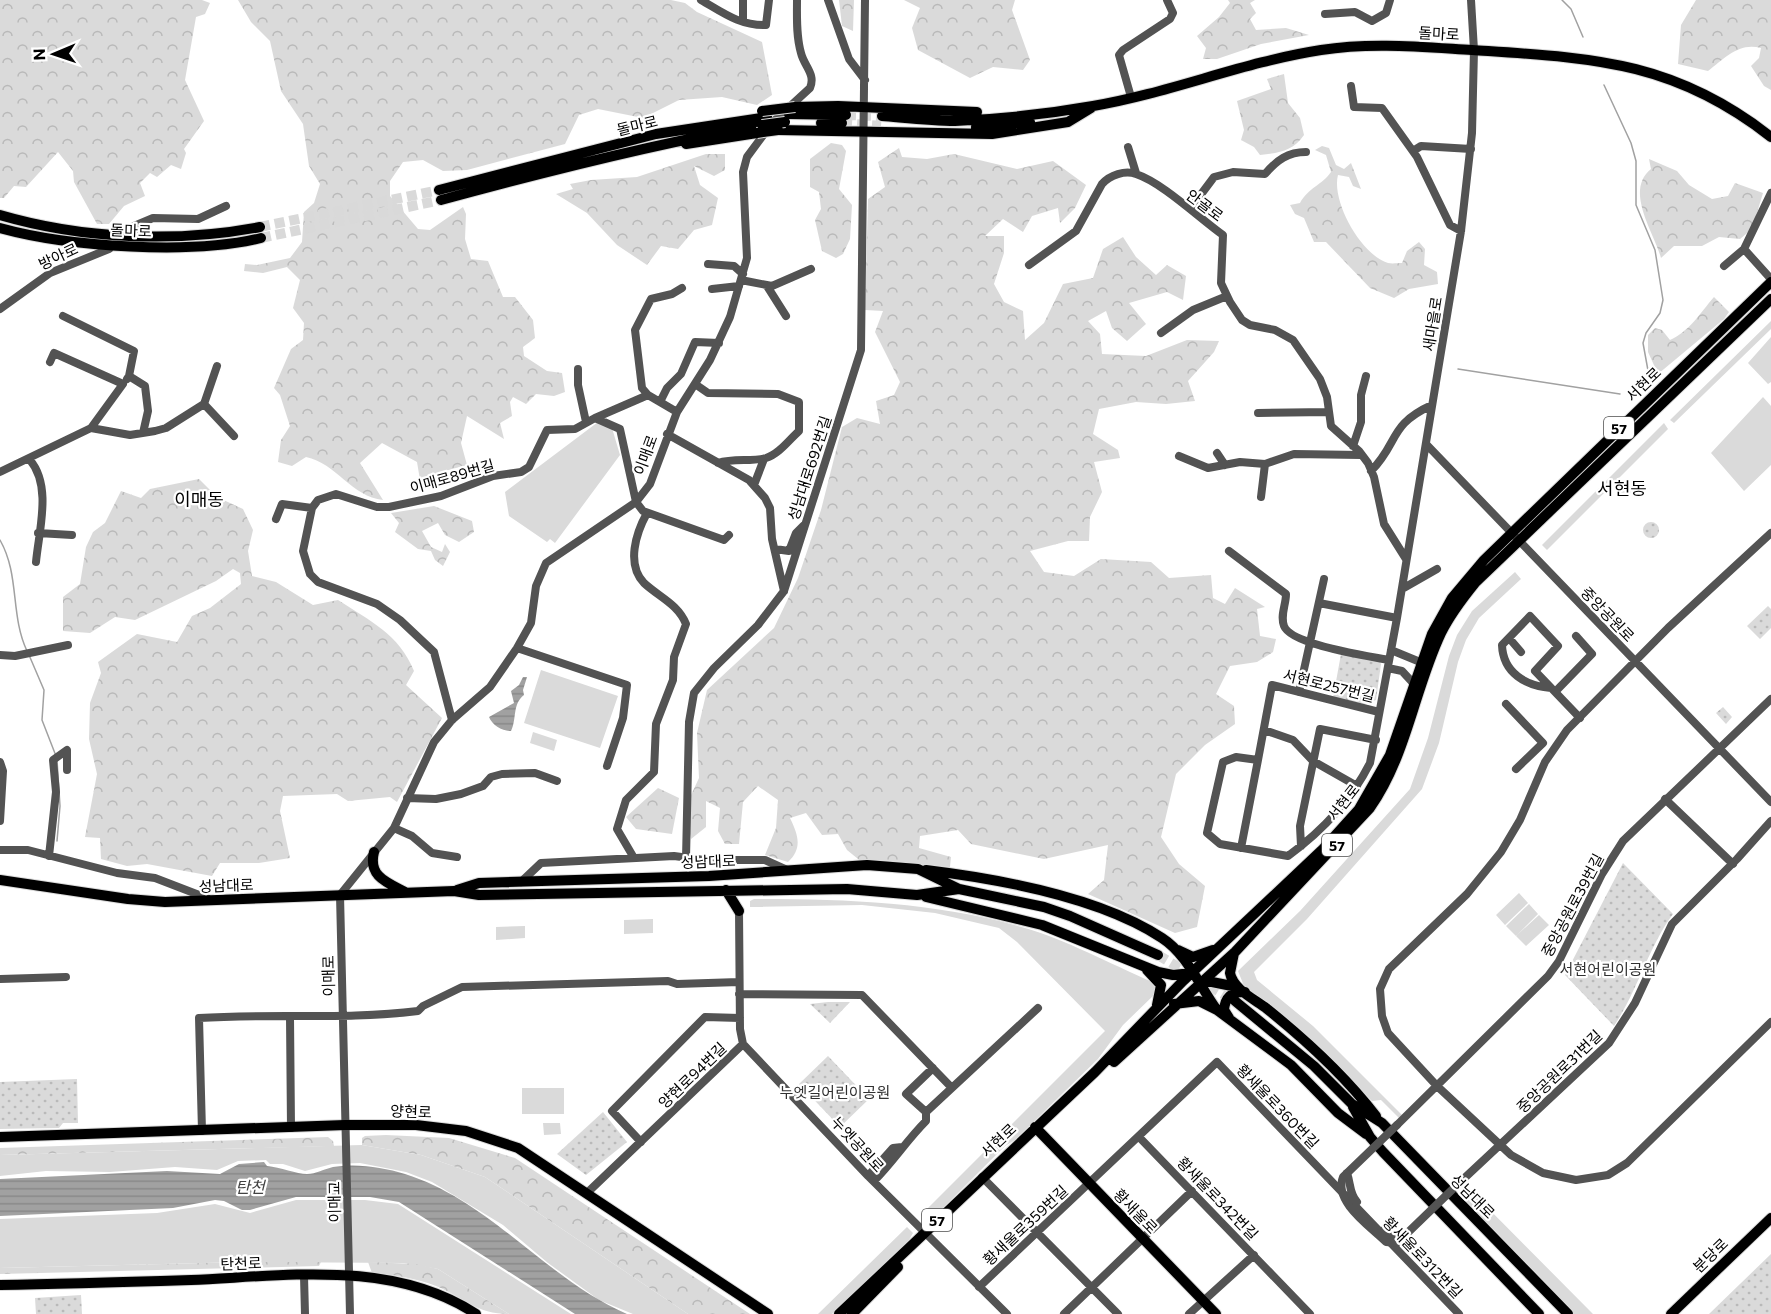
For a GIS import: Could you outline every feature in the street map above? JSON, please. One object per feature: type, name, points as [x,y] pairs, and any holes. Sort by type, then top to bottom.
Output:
[{"type":"main road","name":"돌마로","points":[[881,121],[954,121],[1094,106],[1229,70],[1321,50],[1382,46],[1578,57],[1646,71],[1719,102],[1771,137]]},
{"type":"main road","points":[[762,121],[864,107],[957,113],[1068,102],[1094,106]]},
{"type":"main road","points":[[787,118],[864,131],[946,134],[1015,131],[1068,122],[1094,106]]},
{"type":"main road","name":"돌마로","points":[[762,121],[440,195],[656,134],[762,121],[787,118],[844,119]]},
{"type":"main road","name":"돌마로","points":[[0,214],[47,226],[119,235],[261,232],[225,243],[130,245],[74,241],[0,228]]},
{"type":"main road","name":"서현로","points":[[839,1314],[1037,1129],[1192,973],[1322,850],[1359,809],[1390,755],[1414,684],[1460,602],[1515,537],[1771,280]]},
{"type":"main road","name":"서현로","points":[[1515,537],[1771,298]]},
{"type":"main road","name":"서현로","points":[[1037,1129],[1235,952],[1358,823],[1382,792],[1399,755],[1425,664]]},
{"type":"main road","points":[[374,852],[372,862],[374,872],[383,881],[405,892]]},
{"type":"main road","name":"성남대로","points":[[454,891],[478,882],[791,872],[867,865],[918,869],[959,889],[1044,907],[1158,955]]},
{"type":"main road","points":[[918,869],[974,876],[1066,897],[1104,910],[1163,938],[1174,948],[1217,1010]]},
{"type":"main road","name":"성남대로","points":[[0,880],[145,901],[454,891],[479,895],[847,889],[917,895],[959,889]]},
{"type":"main road","points":[[726,890],[739,911]]},
{"type":"main road","points":[[739,911],[747,890]]},
{"type":"main road","points":[[917,895],[1042,925],[1165,973],[1192,973]]},
{"type":"main road","points":[[1137,963],[1155,968],[1162,964],[1165,955],[1163,938]]},
{"type":"main road","points":[[1174,948],[1192,957],[1221,946]]},
{"type":"main road","points":[[1235,952],[1230,973],[1241,990],[1301,1038],[1359,1094],[1382,1123]]},
{"type":"main road","points":[[1137,963],[1161,985],[1156,1009]]},
{"type":"main road","points":[[1199,982],[1212,982],[1241,990]]},
{"type":"main road","points":[[1230,1018],[1224,1010],[1225,1000],[1241,990]]},
{"type":"main road","points":[[1174,1005],[1199,1001],[1230,1018],[1291,1065],[1338,1113],[1370,1137]]},
{"type":"main road","name":"성남대로","points":[[1235,1001],[1314,1066],[1352,1104],[1382,1123],[1568,1314]]},
{"type":"main road","name":"성남대로","points":[[1352,1104],[1370,1137],[1539,1314]]},
{"type":"main road","name":"양현로","points":[[0,1137],[345,1125],[433,1126],[480,1134],[518,1148],[588,1192],[768,1314]]},
{"type":"main road","name":"황새울로","points":[[1037,1129],[1216,1314]]},
{"type":"main road","name":"분당로","points":[[1671,1314],[1771,1218]]},
{"type":"main road","name":"서현로","points":[[852,1314],[926,1234]]},
{"type":"main road","name":"탄천로","points":[[0,1285],[348,1275],[409,1284],[440,1295],[476,1314]]},
{"type":"street","points":[[701,0],[723,15],[766,25],[769,0]]},
{"type":"street","points":[[743,0],[743,21]]},
{"type":"street","name":"이매로","points":[[346,1143],[340,895],[394,828],[434,742],[452,720],[490,687],[517,648],[531,623],[536,586],[546,563],[636,502],[651,481],[677,412],[719,343],[741,280],[747,256],[743,172],[747,157],[773,123],[810,88],[812,73],[800,51],[797,0]]},
{"type":"street","points":[[828,0],[849,58],[865,80]]},
{"type":"street","name":"성남대로692번길","points":[[686,859],[689,722],[694,693],[714,668],[758,625],[784,591],[861,350],[865,0]]},
{"type":"street","points":[[1131,97],[1119,55],[1170,19],[1173,13],[1167,0]]},
{"type":"street","points":[[1325,14],[1355,12],[1372,21],[1386,13],[1390,0]]},
{"type":"street","name":"새마을로","points":[[1241,848],[1288,856],[1321,828],[1357,786],[1370,763],[1402,589],[1461,231],[1471,149],[1474,50],[1471,0]]},
{"type":"street","points":[[849,58],[865,51]]},
{"type":"street","points":[[1351,86],[1354,107],[1382,108],[1413,151],[1450,225],[1461,231]]},
{"type":"street","points":[[1413,151],[1421,146],[1471,149]]},
{"type":"street","points":[[1029,264],[1076,231],[1088,207],[1108,178],[1125,172],[1136,173],[1128,147]]},
{"type":"street","points":[[1190,209],[1214,177],[1233,172],[1265,174],[1286,156],[1306,152]]},
{"type":"street","name":"안골로","points":[[1136,173],[1190,209],[1223,235],[1221,283],[1236,312],[1250,325],[1275,330],[1293,340],[1320,379],[1327,397],[1331,426],[1362,455],[1371,471],[1384,524],[1406,559]]},
{"type":"street","points":[[1724,266],[1744,249],[1771,193]]},
{"type":"street","points":[[136,226],[153,218],[198,219],[226,206]]},
{"type":"street","name":"방아로","points":[[0,309],[50,273],[106,249]]},
{"type":"street","points":[[1744,249],[1771,280]]},
{"type":"street","points":[[708,264],[734,266],[741,280]]},
{"type":"street","points":[[712,289],[741,280],[767,286],[811,269]]},
{"type":"street","points":[[767,286],[786,316]]},
{"type":"street","points":[[677,412],[648,395],[642,388],[635,330],[651,299],[672,294],[681,288]]},
{"type":"street","points":[[1161,333],[1193,310],[1227,296]]},
{"type":"street","points":[[0,472],[30,460],[91,428],[129,376],[134,351],[63,316]]},
{"type":"street","points":[[660,402],[667,388],[681,374],[695,342],[719,343]]},
{"type":"street","points":[[50,362],[55,349],[123,384]]},
{"type":"street","points":[[91,428],[130,435],[166,428],[204,404],[217,366]]},
{"type":"street","points":[[578,369],[578,386],[586,422],[648,395]]},
{"type":"street","points":[[129,376],[145,386],[148,411],[143,433]]},
{"type":"street","points":[[1353,446],[1361,422],[1361,395],[1366,376]]},
{"type":"street","points":[[695,384],[708,393],[778,394],[799,402],[799,431],[773,455],[764,459],[718,463]]},
{"type":"street","points":[[204,404],[234,436]]},
{"type":"street","points":[[1371,471],[1380,462],[1404,421],[1432,405]]},
{"type":"street","points":[[1258,413],[1329,412]]},
{"type":"street","points":[[595,418],[620,429],[636,502],[647,513],[727,537],[716,547]]},
{"type":"street","name":"이매로89번길","points":[[312,508],[318,500],[336,494],[377,507],[388,507],[441,496],[493,476],[521,472],[529,467],[547,430],[575,429],[586,422]]},
{"type":"street","points":[[667,434],[754,485],[770,508],[775,549],[784,591]]},
{"type":"street","name":"중앙공원로","points":[[1426,444],[1771,802]]},
{"type":"street","points":[[1217,453],[1225,465]]},
{"type":"street","points":[[1179,456],[1208,468],[1240,462],[1265,464],[1294,454],[1362,455]]},
{"type":"street","points":[[754,485],[764,459]]},
{"type":"street","points":[[30,460],[38,469],[43,486],[36,562]]},
{"type":"street","points":[[1262,497],[1265,464]]},
{"type":"street","points":[[276,519],[282,504],[312,508],[303,551],[310,573],[318,582],[377,604],[400,620],[434,652],[452,720]]},
{"type":"street","points":[[634,858],[617,829],[626,800],[654,772],[656,724],[673,680],[674,657],[686,624],[677,608],[643,581],[636,567],[634,558],[637,530],[647,513]]},
{"type":"street","points":[[775,549],[789,551],[796,533],[805,524]]},
{"type":"street","points":[[38,533],[72,535]]},
{"type":"street","points":[[1771,533],[1668,628],[1567,730],[1545,762],[1520,820],[1501,852],[1467,894],[1389,969],[1382,983],[1380,1006],[1388,1032],[1437,1086],[1499,1146],[1529,1167],[1556,1177],[1582,1180],[1608,1175],[1627,1163],[1771,1022]]},
{"type":"street","points":[[1229,551],[1256,569],[1286,594],[1283,606],[1284,627],[1310,643],[1388,664],[1402,671],[1414,684]]},
{"type":"street","points":[[1402,589],[1437,569]]},
{"type":"street","points":[[1299,692],[1324,579]]},
{"type":"street","points":[[1319,603],[1397,618]]},
{"type":"street","points":[[1553,690],[1527,683],[1514,674],[1503,655],[1502,645],[1530,616],[1535,627],[1558,646],[1535,671],[1580,718]]},
{"type":"street","points":[[1553,690],[1593,654],[1576,636]]},
{"type":"street","points":[[1509,638],[1521,651]]},
{"type":"street","points":[[0,656],[21,655],[68,645]]},
{"type":"street","points":[[517,648],[627,685],[623,718],[607,766]]},
{"type":"street","points":[[1391,650],[1425,664]]},
{"type":"street","name":"서현로257번길","points":[[1264,730],[1272,685],[1379,712]]},
{"type":"street","name":"중앙공원로39번길","points":[[1407,1234],[1396,1244],[1386,1242],[1343,1197],[1341,1182],[1347,1173],[1548,976],[1559,961],[1623,841],[1771,699]]},
{"type":"street","points":[[1506,704],[1543,743],[1516,769]]},
{"type":"street","points":[[1300,846],[1300,826],[1320,729],[1376,740]]},
{"type":"street","points":[[1258,760],[1236,757],[1223,762],[1207,832],[1220,844],[1241,848],[1264,730],[1293,740],[1313,761],[1357,786]]},
{"type":"street","points":[[49,856],[55,801],[55,767],[52,760],[67,750],[67,770]]},
{"type":"street","points":[[0,762],[2,772],[0,821]]},
{"type":"street","points":[[407,798],[436,799],[461,794],[483,786],[491,777],[502,774],[535,773],[557,781]]},
{"type":"street","points":[[1665,799],[1733,864]]},
{"type":"street","name":"중앙공원로31번길","points":[[1407,1234],[1610,1043],[1635,1003],[1672,924],[1733,864],[1771,821]]},
{"type":"street","points":[[394,828],[412,836],[432,853],[457,857]]},
{"type":"street","points":[[0,850],[28,850],[117,873],[155,878],[211,900]]},
{"type":"street","points":[[521,882],[541,863],[659,855],[686,859],[765,860],[791,872]]},
{"type":"street","name":"양현로94번길","points":[[588,1192],[743,1044],[739,994],[739,911]]},
{"type":"street","points":[[0,979],[66,977]]},
{"type":"street","points":[[202,1131],[199,1018],[252,1014],[290,1017],[343,1014],[385,1015],[418,1011],[423,1006],[462,987],[668,981],[677,984],[739,982]]},
{"type":"street","points":[[739,994],[862,995],[952,1088]]},
{"type":"street","points":[[871,1179],[899,1156],[902,1147],[926,1120],[926,1112],[1038,1008]]},
{"type":"street","points":[[290,1017],[291,1128]]},
{"type":"street","points":[[640,1142],[612,1111],[705,1017],[740,1018]]},
{"type":"street","name":"누엣공원로","points":[[743,1044],[871,1179],[1007,1314]]},
{"type":"street","name":"황새울로360번길","points":[[1089,1184],[1217,1062],[1368,1220]]},
{"type":"street","points":[[926,1112],[906,1094],[933,1068]]},
{"type":"street","name":"황새울로342번길","points":[[1139,1137],[1254,1255],[1190,1314]]},
{"type":"street","name":"이매교","points":[[346,1143],[348,1275]]},
{"type":"street","points":[[984,1179],[1118,1314]]},
{"type":"street","name":"황새울로359번길","points":[[979,1287],[1089,1184]]},
{"type":"street","points":[[1064,1314],[1192,1191]]},
{"type":"street","name":"황새울로312번길","points":[[1368,1220],[1459,1314]]},
{"type":"street","points":[[1254,1255],[1310,1314]]},
{"type":"street","points":[[348,1275],[350,1314]]},
{"type":"street","points":[[304,1276],[305,1314]]},
{"type":"green space","points":[[0,0],[202,0],[210,3],[205,14],[196,17],[185,80],[204,121],[184,149],[186,153],[181,169],[171,165],[157,177],[150,173],[140,183],[145,196],[124,206],[109,224],[97,224],[74,182],[73,171],[58,152],[26,187],[14,186],[4,198],[0,198]]},
{"type":"green space","points":[[238,0],[671,0],[685,3],[697,12],[762,42],[772,95],[757,105],[722,97],[679,100],[643,118],[598,109],[579,115],[565,144],[467,170],[443,171],[423,160],[403,162],[390,181],[390,196],[418,229],[430,230],[463,207],[466,214],[465,239],[471,259],[488,261],[503,297],[515,297],[533,320],[535,338],[523,347],[524,356],[547,371],[562,373],[565,392],[554,396],[536,394],[526,404],[513,397],[510,402],[512,416],[500,423],[504,439],[467,416],[461,443],[467,465],[445,471],[435,485],[420,480],[417,462],[382,443],[360,463],[383,500],[362,493],[317,460],[306,457],[292,466],[278,462],[281,440],[290,426],[280,395],[274,388],[291,349],[303,340],[304,323],[293,308],[300,280],[287,267],[263,273],[244,271],[245,264],[257,265],[290,258],[302,242],[304,212],[314,203],[320,184],[309,166],[303,124],[281,91],[270,41],[251,22]]},
{"type":"green space","points":[[839,0],[854,0],[853,31],[842,26]]},
{"type":"green space","points":[[904,0],[1015,0],[1012,10],[1030,60],[1023,70],[993,67],[970,78],[918,50],[912,28],[920,8]]},
{"type":"green space","points":[[1228,0],[1255,0],[1250,3],[1256,13],[1250,19],[1256,30],[1286,28],[1309,35],[1261,44],[1217,59],[1203,59],[1206,48],[1197,36],[1219,17],[1230,3]]},
{"type":"green space","points":[[1696,0],[1771,0],[1771,90],[1764,86],[1751,66],[1759,58],[1761,48],[1739,49],[1726,56],[1708,71],[1678,64],[1681,25]]},
{"type":"green space","points":[[1284,74],[1288,103],[1300,118],[1304,135],[1295,145],[1285,150],[1260,155],[1254,147],[1241,140],[1244,130],[1237,101],[1271,89],[1267,79]]},
{"type":"green space","points":[[831,143],[842,145],[846,151],[839,189],[852,205],[850,239],[843,254],[836,258],[822,251],[815,220],[821,209],[819,192],[810,187],[810,159]]},
{"type":"green space","points":[[1322,146],[1329,148],[1336,165],[1344,169],[1351,163],[1361,189],[1353,186],[1349,177],[1338,175],[1339,199],[1350,226],[1368,250],[1388,263],[1402,263],[1407,251],[1419,242],[1425,249],[1424,265],[1437,272],[1438,284],[1409,289],[1394,298],[1370,288],[1326,242],[1314,242],[1304,218],[1295,214],[1290,205],[1300,203],[1331,172],[1326,155],[1315,150]]},
{"type":"green space","points":[[899,148],[902,157],[927,159],[954,154],[1017,169],[1053,161],[1086,185],[1075,208],[1060,223],[1058,208],[1032,216],[1023,232],[1003,219],[985,236],[1004,236],[1004,253],[994,284],[1004,302],[1023,311],[1025,340],[1044,323],[1063,284],[1093,278],[1103,249],[1123,237],[1136,257],[1156,275],[1167,265],[1186,276],[1183,300],[1167,292],[1129,303],[1146,324],[1127,341],[1112,328],[1106,311],[1088,321],[1100,334],[1102,354],[1146,356],[1187,340],[1219,341],[1214,352],[1188,381],[1195,401],[1166,404],[1136,402],[1099,409],[1093,434],[1118,450],[1120,458],[1094,462],[1102,492],[1090,517],[1089,541],[1068,541],[1030,551],[1044,572],[1074,576],[1101,559],[1151,562],[1169,578],[1211,575],[1213,598],[1225,604],[1235,588],[1265,607],[1257,609],[1260,636],[1276,639],[1273,652],[1257,662],[1230,666],[1216,694],[1234,706],[1235,724],[1205,745],[1176,774],[1161,837],[1179,864],[1205,886],[1197,927],[1175,933],[1088,894],[1104,880],[1108,845],[1044,859],[971,844],[958,830],[920,836],[919,848],[951,857],[950,867],[863,863],[847,850],[838,834],[822,835],[806,813],[790,818],[798,841],[796,852],[788,862],[765,855],[776,828],[778,800],[758,786],[743,802],[739,844],[725,844],[718,831],[720,808],[706,801],[706,827],[691,839],[685,808],[699,778],[697,733],[707,690],[774,628],[798,578],[821,510],[842,427],[857,418],[880,424],[876,401],[894,395],[900,382],[875,332],[883,311],[865,310],[868,199],[885,187],[878,162]]},
{"type":"green space","points":[[706,154],[725,154],[725,170],[714,176],[694,166],[700,185],[718,198],[712,225],[694,230],[678,249],[661,246],[647,265],[617,245],[587,213],[556,194],[573,189],[570,184],[637,177]]},
{"type":"green space","points":[[1649,159],[1677,171],[1689,185],[1712,199],[1728,196],[1735,183],[1763,193],[1752,229],[1740,239],[1719,237],[1702,246],[1674,246],[1661,258],[1640,200],[1643,178],[1651,169]]},
{"type":"green space","points":[[1714,297],[1729,312],[1724,319],[1658,374],[1648,352],[1648,335],[1655,328],[1662,330],[1670,340],[1677,336],[1694,321]]},
{"type":"green space","points":[[1771,321],[1771,329],[1674,423],[1670,420]]},
{"type":"green space","points":[[1771,337],[1771,382],[1768,384],[1748,363]]},
{"type":"green space","points":[[1763,397],[1771,406],[1771,465],[1744,491],[1711,453]]},
{"type":"green space","points":[[598,422],[612,428],[620,455],[555,543],[550,539],[547,542],[509,516],[505,492]]},
{"type":"green space","points":[[1664,423],[1668,429],[1547,550],[1542,545]]},
{"type":"green space","points":[[199,479],[217,497],[243,509],[253,530],[248,551],[252,576],[276,582],[313,605],[338,600],[372,622],[392,638],[408,658],[414,671],[406,685],[442,718],[397,802],[390,797],[348,801],[337,794],[283,796],[280,811],[290,858],[259,863],[220,863],[212,876],[147,864],[127,866],[101,859],[100,838],[85,837],[97,774],[89,739],[90,703],[101,673],[98,662],[137,634],[177,642],[192,616],[210,608],[241,584],[240,573],[233,569],[216,581],[135,620],[115,617],[90,633],[63,631],[63,597],[80,584],[86,547],[93,532],[105,523],[121,491],[141,498],[150,489]]},
{"type":"green space","points":[[1621,483],[1627,483],[1631,490],[1627,497],[1621,497],[1617,493],[1617,487]]},
{"type":"green space","points":[[434,506],[472,521],[474,532],[459,542],[445,535],[438,523],[422,531],[431,547],[442,552],[445,544],[450,552],[443,566],[435,560],[431,551],[418,549],[395,532],[399,523],[391,513]]},
{"type":"green space","points":[[1651,522],[1659,530],[1651,538],[1643,530]]},
{"type":"green space","points":[[1515,572],[1521,579],[1479,618],[1466,640],[1458,662],[1439,743],[1422,789],[1307,919],[1254,972],[1257,980],[1313,1026],[1402,1115],[1399,1118],[1381,1100],[1372,1101],[1303,1033],[1244,986],[1238,971],[1300,911],[1410,789],[1428,738],[1449,656],[1457,635],[1472,611]]},
{"type":"green space","points":[[1768,606],[1771,609],[1771,628],[1760,639],[1747,626]]},
{"type":"green space","points":[[1341,654],[1379,660],[1381,664],[1376,700],[1364,704],[1333,698]]},
{"type":"green space","points":[[541,670],[618,696],[600,748],[524,723]]},
{"type":"green space","points":[[1723,707],[1732,717],[1726,724],[1716,713]]},
{"type":"green space","points":[[533,732],[557,740],[554,751],[530,743]]},
{"type":"green space","points":[[658,788],[679,798],[672,834],[636,829],[626,817]]},
{"type":"green space","name":"서현어린이공원","points":[[1623,863],[1673,914],[1664,927],[1614,1026],[1565,975]]},
{"type":"green space","points":[[1519,893],[1528,903],[1505,925],[1496,915]]},
{"type":"green space","points":[[754,899],[857,901],[925,907],[992,919],[1056,939],[1150,981],[1155,987],[1154,995],[1123,1025],[1098,1059],[1015,1140],[1005,1146],[935,1216],[925,1218],[921,1215],[1105,1031],[1017,942],[999,928],[935,913],[862,905],[750,907],[750,901]]},
{"type":"green space","points":[[1529,904],[1538,914],[1516,936],[1506,926]]},
{"type":"green space","points":[[1539,915],[1549,925],[1526,946],[1516,936]]},
{"type":"green space","points":[[653,919],[653,933],[624,934],[624,920]]},
{"type":"green space","points":[[525,926],[525,938],[496,940],[496,927]]},
{"type":"green space","points":[[850,1002],[830,1023],[810,1004]]},
{"type":"green space","name":"누엣길어린이공원","points":[[828,1056],[869,1099],[840,1127],[799,1084]]},
{"type":"green space","points":[[77,1079],[78,1123],[63,1123],[59,1128],[0,1129],[0,1082]]},
{"type":"green space","points":[[522,1088],[564,1088],[564,1114],[522,1114]]},
{"type":"green space","points":[[603,1112],[627,1142],[586,1175],[557,1154]]},
{"type":"green space","points":[[543,1123],[560,1123],[561,1134],[544,1135]]},
{"type":"green space","points":[[365,1136],[449,1138],[515,1158],[750,1314],[688,1314],[485,1177],[421,1155],[362,1145],[362,1138]]},
{"type":"green space","points":[[328,1137],[333,1141],[334,1146],[0,1155],[0,1148]]},
{"type":"green space","points":[[362,1145],[421,1155],[485,1177],[688,1314],[633,1314],[599,1300],[548,1263],[503,1225],[432,1182],[406,1172],[360,1163],[332,1164],[305,1171],[283,1164],[270,1164],[266,1160],[238,1161],[217,1170],[175,1167],[110,1172],[46,1171],[0,1176],[0,1155]]},
{"type":"green space","points":[[1468,1188],[1593,1314],[1573,1314],[1458,1198]]},
{"type":"green space","points":[[296,1200],[365,1200],[398,1204],[571,1314],[509,1314],[438,1269],[403,1263],[244,1262],[0,1268],[0,1219],[157,1213],[215,1204],[250,1213]]},
{"type":"green space","points":[[907,1227],[913,1233],[909,1240],[832,1314],[818,1314]]},
{"type":"green space","points":[[1771,1254],[1771,1314],[1709,1314]]},
{"type":"green space","points":[[321,1262],[319,1266],[0,1274],[0,1268]]},
{"type":"green space","points":[[368,1262],[416,1264],[438,1269],[509,1314],[479,1308],[421,1281],[372,1273]]},
{"type":"green space","points":[[81,1295],[82,1314],[36,1314],[35,1298]]},
{"type":"water","points":[[523,677],[527,677],[523,690],[524,695],[516,707],[511,731],[501,729],[492,723],[489,717],[514,703],[511,691],[519,685]]},
{"type":"water","name":"탄천","points":[[264,1162],[267,1166],[307,1174],[342,1166],[379,1168],[405,1174],[436,1186],[465,1202],[492,1221],[570,1281],[627,1314],[575,1314],[399,1202],[370,1197],[296,1197],[250,1210],[242,1210],[224,1201],[215,1200],[173,1208],[0,1216],[0,1179],[167,1171],[220,1174],[239,1164]]},
{"type":"waterway","points":[[1562,0],[1571,9],[1583,37]]},
{"type":"waterway","points":[[1604,85],[1631,143],[1636,161],[1636,205],[1655,250],[1663,300],[1660,313],[1646,333],[1643,343],[1649,376]]},
{"type":"waterway","points":[[1458,369],[1620,394]]},
{"type":"waterway","points":[[0,540],[10,567],[18,623],[27,651]]},
{"type":"waterway","points":[[29,655],[44,690],[42,720],[56,756]]},
{"type":"waterway","points":[[57,760],[60,806],[57,841]]},
{"type":"tunnel","points":[[846,115],[882,116]]},
{"type":"tunnel","points":[[842,123],[881,126]]},
{"type":"tunnel","points":[[260,227],[439,190]]},
{"type":"tunnel","points":[[261,238],[441,200]]},
{"type":"tunnel","points":[[1158,955],[1235,1001]]},
{"type":"district","name":"서현동","points":[[1622,488]]},
{"type":"district","name":"이매동","points":[[199,499]]}]
